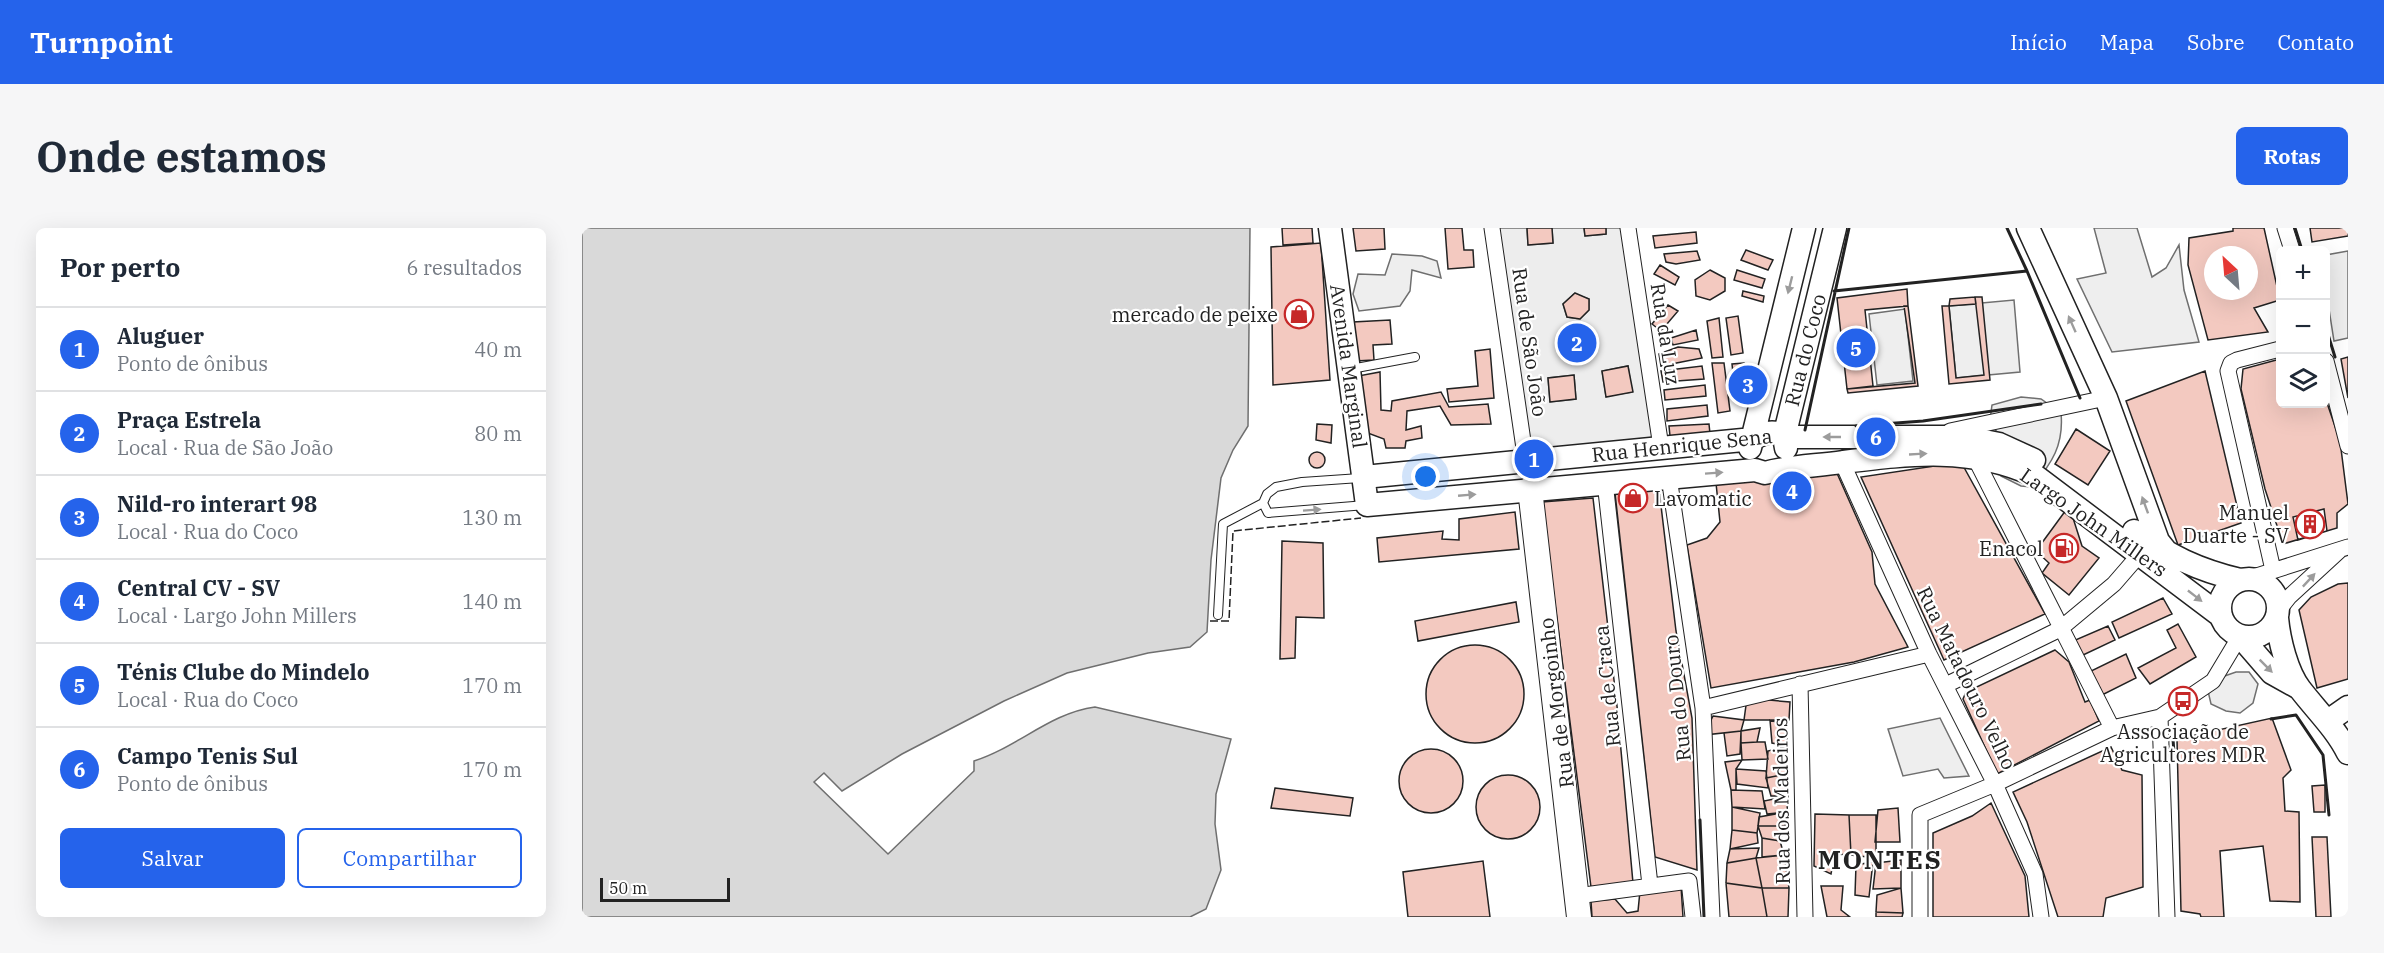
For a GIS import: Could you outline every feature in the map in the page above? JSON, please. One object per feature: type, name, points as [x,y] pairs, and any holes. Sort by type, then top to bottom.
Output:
[{"type":"main road","name":"Avenida Marginal","points":[[1330,228],[1367,505]]},
{"type":"main road","name":"Rua do Coco","points":[[1804,228],[1747,459],[1765,470],[1785,459],[1784,437],[1835,228]]},
{"type":"main road","points":[[2028,228],[2106,398],[2158,541],[2171,556]]},
{"type":"main road","name":"Rua Henrique Sena","points":[[1364,477],[1753,439],[1762,433],[1772,432],[1784,437]]},
{"type":"main road","name":"Largo John Millers","points":[[1784,437],[1923,436],[1984,440],[2014,450],[2061,478],[2171,556],[2198,569],[2244,580]]},
{"type":"main road","name":"Largo John Millers","points":[[1765,470],[1942,453],[1974,456],[2009,464],[2034,475],[2221,616]]},
{"type":"main road","name":"Rua Henrique Sena","points":[[1367,505],[1605,482],[1765,470]]},
{"type":"main road","name":"Rua de Morgoinho","points":[[1530,489],[1578,906]]},
{"type":"main road","points":[[2299,688],[2280,638],[2273,591],[2261,582],[2244,580],[2223,594],[2221,616],[2228,628],[2240,636],[2272,673],[2299,688],[2328,721],[2348,753]]},
{"type":"main road","points":[[2240,636],[2262,634],[2277,615]]},
{"type":"main road","points":[[2328,721],[2348,707]]},
{"type":"street","name":"Rua de São João","points":[[1492,228],[1526,462]]},
{"type":"street","name":"Rua da Luz","points":[[1628,228],[1661,447]]},
{"type":"street","points":[[2285,228],[2291,246]]},
{"type":"street","points":[[2273,570],[2228,371],[2231,363],[2237,360],[2276,349]]},
{"type":"street","points":[[2330,379],[2348,446]]},
{"type":"street","points":[[1923,436],[2106,398]]},
{"type":"street","points":[[1974,456],[2112,728]]},
{"type":"street","name":"Rua Matadouro Velho","points":[[1842,462],[1929,654],[1995,784],[2035,874],[2041,917]]},
{"type":"street","name":"Rua do Douro","points":[[1669,477],[1703,708],[1712,917]]},
{"type":"street","name":"Rua de Craca","points":[[1605,482],[1650,885]]},
{"type":"street","points":[[2244,580],[2344,548]]},
{"type":"street","points":[[2277,615],[2289,597],[2344,548]]},
{"type":"street","points":[[1946,685],[2060,629],[2114,584],[2140,554]]},
{"type":"street","points":[[1920,917],[1920,815],[1995,784],[2112,728],[2160,717],[2213,681],[2240,636]]},
{"type":"street","points":[[1703,708],[1929,654]]},
{"type":"street","name":"Rua dos Madeiros","points":[[1800,684],[1805,917]]},
{"type":"street","points":[[2160,717],[2167,917]]},
{"type":"street","points":[[1578,906],[1650,885],[1689,881],[1693,917]]},
{"type":"lane","points":[[1349,369],[1415,357]]},
{"type":"lane","points":[[1218,615],[1223,524],[1263,503],[1267,494],[1276,487],[1302,482],[1364,477]]},
{"type":"lane","points":[[1263,503],[1268,513],[1367,505]]},
{"type":"shaded area","points":[[582,228],[1250,228],[1248,426],[1233,450],[1221,478],[1211,560],[1207,632],[1190,647],[1148,653],[1067,673],[1004,701],[902,754],[842,791],[824,773],[814,782],[888,854],[974,771],[974,761],[1005,748],[1049,723],[1079,710],[1095,707],[1231,739],[1216,794],[1215,824],[1221,870],[1206,909],[1190,917],[582,917]]},
{"type":"shaded area","points":[[1492,228],[1527,228],[1528,245],[1553,243],[1552,228],[1584,228],[1585,236],[1606,234],[1606,228],[1628,228],[1661,447],[1526,462]],"holes":[[[1574,294],[1589,299],[1589,310],[1580,319],[1567,317],[1563,304]],[[1628,366],[1632,392],[1606,396],[1602,371]],[[1574,375],[1576,399],[1550,402],[1548,378]]]},
{"type":"shaded area","points":[[2094,228],[2137,228],[2152,277],[2166,268],[2179,245],[2184,290],[2199,342],[2112,352],[2077,279],[2106,273]]},
{"type":"shaded area","points":[[2348,251],[2348,338],[2334,341],[2330,316],[2330,254]]},
{"type":"shaded area","points":[[1392,254],[1422,256],[1437,261],[1441,278],[1412,270],[1410,291],[1400,306],[1359,311],[1353,294],[1358,274],[1385,275]]},
{"type":"shaded area","points":[[2014,300],[2020,372],[1956,378],[1949,306]]},
{"type":"shaded area","points":[[1905,309],[1913,381],[1877,385],[1869,314]]},
{"type":"shaded area","points":[[2021,397],[2041,399],[2061,413],[2061,435],[2055,453],[2032,487],[2021,486],[2001,476],[2004,445],[1990,420],[1992,405]]},
{"type":"shaded area","points":[[2236,672],[2249,672],[2258,684],[2253,703],[2240,713],[2226,711],[2211,704],[2208,691],[2219,678]]},
{"type":"shaded area","points":[[1940,718],[1969,776],[1944,778],[1938,769],[1903,776],[1888,729]]},
{"type":"building","points":[[1282,228],[1312,228],[1313,243],[1283,245]]},
{"type":"building","points":[[1353,228],[1384,228],[1385,249],[1356,251]]},
{"type":"building","points":[[1445,228],[1462,228],[1464,250],[1473,250],[1474,267],[1448,269]]},
{"type":"building","points":[[1527,228],[1552,228],[1553,243],[1528,245]]},
{"type":"building","points":[[1584,228],[1606,228],[1606,234],[1585,236]]},
{"type":"building","points":[[2233,228],[2264,228],[2276,282],[2276,301],[2254,308],[2268,332],[2208,340],[2188,265],[2189,238],[2233,231]]},
{"type":"building","points":[[2310,228],[2348,228],[2348,236],[2312,242]]},
{"type":"building","points":[[1696,232],[1697,243],[1655,248],[1653,236]]},
{"type":"building","name":"mercado de peixe","points":[[1321,243],[1330,380],[1273,385],[1271,247]]},
{"type":"building","points":[[1746,250],[1773,260],[1768,270],[1741,260]]},
{"type":"building","points":[[1697,251],[1700,260],[1676,264],[1666,262],[1664,254]]},
{"type":"building","points":[[1660,265],[1679,277],[1675,285],[1654,274]]},
{"type":"building","points":[[1710,270],[1725,278],[1725,291],[1710,300],[1696,296],[1695,280]]},
{"type":"building","points":[[1737,270],[1765,279],[1762,288],[1734,280]]},
{"type":"building","points":[[1907,289],[1908,306],[1865,310],[1873,386],[1847,389],[1837,298]]},
{"type":"building","points":[[1743,291],[1764,296],[1763,302],[1742,296]]},
{"type":"building","points":[[1575,293],[1589,299],[1589,310],[1580,319],[1567,317],[1563,304]]},
{"type":"building","points":[[1975,297],[1982,297],[1990,380],[1949,384],[1942,306],[1949,306],[1956,378],[1984,375]]},
{"type":"building","points":[[1975,297],[1976,304],[1949,306],[1950,299]]},
{"type":"building","points":[[1668,305],[1678,311],[1661,331],[1652,324]]},
{"type":"building","points":[[1904,306],[1908,306],[1918,386],[1848,393],[1847,389],[1915,383]]},
{"type":"building","points":[[1738,316],[1743,353],[1731,355],[1726,318]]},
{"type":"building","points":[[1719,318],[1723,357],[1712,358],[1707,321]]},
{"type":"building","points":[[1390,320],[1392,344],[1373,345],[1374,360],[1355,361],[1353,322]]},
{"type":"building","points":[[1696,330],[1698,340],[1673,345],[1671,338]]},
{"type":"building","points":[[1678,347],[1699,349],[1702,358],[1661,366],[1659,354]]},
{"type":"building","points":[[1490,349],[1494,398],[1449,402],[1447,389],[1478,386],[1475,351]]},
{"type":"building","points":[[2348,357],[2348,398],[2341,359]]},
{"type":"building","points":[[2276,360],[2276,408],[2329,408],[2340,441],[2348,504],[2337,513],[2337,528],[2283,544],[2265,489],[2241,389],[2243,369]]},
{"type":"building","points":[[1712,363],[1724,363],[1730,411],[1718,413]]},
{"type":"building","points":[[1744,363],[1746,379],[1744,398],[1736,400],[1732,364]]},
{"type":"building","points":[[1628,366],[1633,392],[1606,397],[1602,371]]},
{"type":"building","points":[[1702,366],[1704,379],[1663,382],[1661,371]]},
{"type":"building","points":[[2205,371],[2241,523],[2178,545],[2126,401]]},
{"type":"building","points":[[1380,372],[1381,410],[1391,411],[1392,401],[1441,392],[1449,407],[1488,404],[1491,424],[1451,425],[1440,406],[1407,411],[1406,430],[1421,426],[1422,438],[1406,441],[1405,448],[1386,448],[1384,439],[1365,432],[1358,376]]},
{"type":"building","points":[[1574,375],[1576,399],[1550,402],[1548,378]]},
{"type":"building","points":[[1705,385],[1706,396],[1665,400],[1664,390]]},
{"type":"building","points":[[1707,405],[1708,416],[1667,421],[1667,409]]},
{"type":"building","points":[[1317,424],[1332,425],[1331,443],[1316,440]]},
{"type":"building","points":[[1709,424],[1710,434],[1670,436],[1669,426]]},
{"type":"building","points":[[2076,429],[2110,451],[2088,485],[2055,464]]},
{"type":"building","points":[[1314,452],[1320,452],[1325,460],[1323,466],[1314,468],[1309,463],[1309,457]]},
{"type":"building","points":[[1961,462],[2045,614],[1944,660],[1861,477]]},
{"type":"building","points":[[1836,471],[1872,552],[1875,584],[1908,647],[1854,662],[1711,688],[1687,545],[1707,538],[1720,522],[1716,483]]},
{"type":"building","points":[[1802,475],[1805,505],[1782,510],[1779,477]]},
{"type":"building","points":[[1659,489],[1676,631],[1692,718],[1697,870],[1655,857],[1615,493]]},
{"type":"building","points":[[1593,498],[1617,706],[1633,883],[1591,887],[1542,502]]},
{"type":"building","name":"Manuel Duarte - SV","points":[[2324,509],[2327,531],[2298,540],[2293,517]]},
{"type":"building","points":[[2066,510],[2073,518],[2082,546],[2099,558],[2069,595],[2042,573],[2049,563],[2036,551]]},
{"type":"building","points":[[1515,512],[1519,549],[1379,562],[1377,538],[1443,531],[1442,539],[1459,540],[1459,519]]},
{"type":"building","points":[[1282,541],[1323,543],[1324,618],[1296,617],[1295,658],[1280,659]]},
{"type":"building","points":[[2348,583],[2348,679],[2317,688],[2299,610],[2311,597],[2338,584]]},
{"type":"building","points":[[2163,598],[2172,614],[2119,638],[2112,622]]},
{"type":"building","points":[[1516,602],[1519,622],[1418,641],[1415,621]]},
{"type":"building","points":[[2178,624],[2196,657],[2150,684],[2138,668],[2176,648],[2167,630]]},
{"type":"building","points":[[2108,626],[2115,640],[2081,656],[2073,641]]},
{"type":"building","points":[[1475,645],[1485,646],[1502,653],[1516,667],[1523,684],[1523,704],[1516,721],[1502,735],[1485,742],[1475,743],[1465,742],[1448,735],[1434,721],[1427,704],[1426,694],[1427,684],[1434,667],[1448,653],[1465,646]]},
{"type":"building","points":[[2055,650],[2069,662],[2085,702],[2090,700],[2099,721],[1997,774],[1963,699],[1966,692]]},
{"type":"building","points":[[2126,654],[2136,678],[2102,695],[2089,672]]},
{"type":"building","points":[[1747,698],[1790,702],[1789,720],[1744,720]]},
{"type":"building","points":[[1713,716],[1744,720],[1741,731],[1704,735]]},
{"type":"building","points":[[2272,718],[2291,770],[2283,778],[2285,811],[2299,812],[2300,902],[2270,901],[2263,846],[2220,851],[2224,917],[2201,917],[2200,914],[2181,911],[2177,739]]},
{"type":"building","points":[[1770,720],[1787,726],[1787,746],[1772,743]]},
{"type":"building","points":[[1760,728],[1757,742],[1741,743],[1741,731]]},
{"type":"building","points":[[1741,731],[1740,754],[1727,756],[1724,733]]},
{"type":"building","points":[[1765,742],[1768,759],[1742,760],[1741,743]]},
{"type":"building","points":[[1787,746],[1786,774],[1766,778],[1768,751]]},
{"type":"building","points":[[2111,747],[2122,770],[2142,775],[2143,887],[2106,898],[2103,917],[2058,917],[2027,822],[2013,792]]},
{"type":"building","points":[[1431,749],[1449,755],[1457,763],[1463,781],[1457,799],[1449,807],[1431,813],[1413,807],[1405,799],[1399,781],[1405,763],[1413,755]]},
{"type":"building","points":[[1742,760],[1736,769],[1736,790],[1731,790],[1725,762]]},
{"type":"building","points":[[1736,769],[1766,771],[1768,788],[1737,784]]},
{"type":"building","points":[[1786,774],[1788,796],[1771,796],[1766,778]]},
{"type":"building","points":[[1508,775],[1526,781],[1534,789],[1540,807],[1534,825],[1526,833],[1508,839],[1490,833],[1482,825],[1476,807],[1482,789],[1490,781]]},
{"type":"building","points":[[2325,785],[2325,812],[2314,812],[2312,786]]},
{"type":"building","points":[[1275,788],[1353,798],[1350,816],[1271,808]]},
{"type":"building","points":[[1731,790],[1762,791],[1765,809],[1732,807]]},
{"type":"building","points":[[1788,796],[1787,812],[1767,814],[1764,801]]},
{"type":"building","points":[[1991,803],[2025,876],[2029,917],[1933,917],[1933,833],[1972,816]]},
{"type":"building","points":[[1732,807],[1760,813],[1757,833],[1732,830]]},
{"type":"building","points":[[1898,808],[1900,842],[1875,842],[1878,810]]},
{"type":"building","points":[[1787,812],[1785,826],[1758,826],[1759,817]]},
{"type":"building","points":[[1815,814],[1849,815],[1851,855],[1835,854],[1831,874],[1814,866]]},
{"type":"building","points":[[1849,815],[1876,815],[1876,858],[1851,855]]},
{"type":"building","points":[[1758,826],[1785,826],[1780,841],[1762,838]]},
{"type":"building","points":[[1732,830],[1757,833],[1758,843],[1730,849]]},
{"type":"building","points":[[2312,837],[2327,837],[2331,917],[2316,917]]},
{"type":"building","points":[[1762,838],[1780,841],[1784,855],[1762,857]]},
{"type":"building","points":[[1759,848],[1756,858],[1727,863],[1730,849]]},
{"type":"building","points":[[1784,855],[1789,888],[1762,888],[1756,858]]},
{"type":"building","points":[[1756,858],[1762,888],[1726,883],[1727,863]]},
{"type":"building","points":[[1901,860],[1901,888],[1873,889],[1876,863]]},
{"type":"building","points":[[1483,861],[1490,917],[1408,917],[1403,872]]},
{"type":"building","points":[[1873,862],[1869,897],[1855,895],[1856,865]]},
{"type":"building","points":[[1726,883],[1762,888],[1767,917],[1729,917]]},
{"type":"building","points":[[1681,886],[1683,917],[1592,917],[1591,901],[1615,899],[1627,913],[1638,911],[1640,891]]},
{"type":"building","points":[[1821,886],[1843,886],[1841,910],[1850,917],[1827,917]]},
{"type":"building","points":[[1762,888],[1789,888],[1788,917],[1767,917]]},
{"type":"building","points":[[1901,888],[1903,913],[1876,912],[1877,895]]},
{"type":"building","points":[[1876,912],[1903,913],[1902,917],[1876,917]]},
{"type":"fence","points":[[1210,621],[1229,621],[1233,531],[1361,518]]},
{"type":"wall","points":[[1805,430],[1849,228]]},
{"type":"wall","points":[[2007,228],[2080,398]]},
{"type":"wall","points":[[2295,228],[2301,246]]},
{"type":"wall","points":[[1834,291],[2027,271]]},
{"type":"wall","points":[[2330,341],[2335,357]]},
{"type":"wall","points":[[1856,426],[1923,421],[2041,404]]},
{"type":"wall","points":[[2271,719],[2296,715],[2323,755],[2329,815]]},
{"type":"wall","points":[[2174,753],[2173,739],[2179,737]]},
{"type":"wall","points":[[1700,820],[1704,917]]},
{"type":"place","name":"mercado de peixe","points":[[1299,314]]},
{"type":"place","name":"Praça Estrela","points":[[1577,343]]},
{"type":"place","name":"Ténis Clube do Mindelo","points":[[1856,348]]},
{"type":"place","name":"Nild-ro interart 98","points":[[1748,385]]},
{"type":"place","name":"Campo Tenis Sul","points":[[1876,437]]},
{"type":"place","name":"Aluguer","points":[[1534,459]]},
{"type":"place","name":"Central CV - SV","points":[[1792,491]]},
{"type":"place","name":"Lavomatic","points":[[1633,498]]},
{"type":"place","name":"Manuel Duarte - SV","points":[[2310,524]]},
{"type":"place","name":"Enacol","points":[[2064,548]]},
{"type":"place","name":"Associação de Agricultores MDR","points":[[2183,701]]},
{"type":"district","name":"MONTES","points":[[1880,859]]}]
